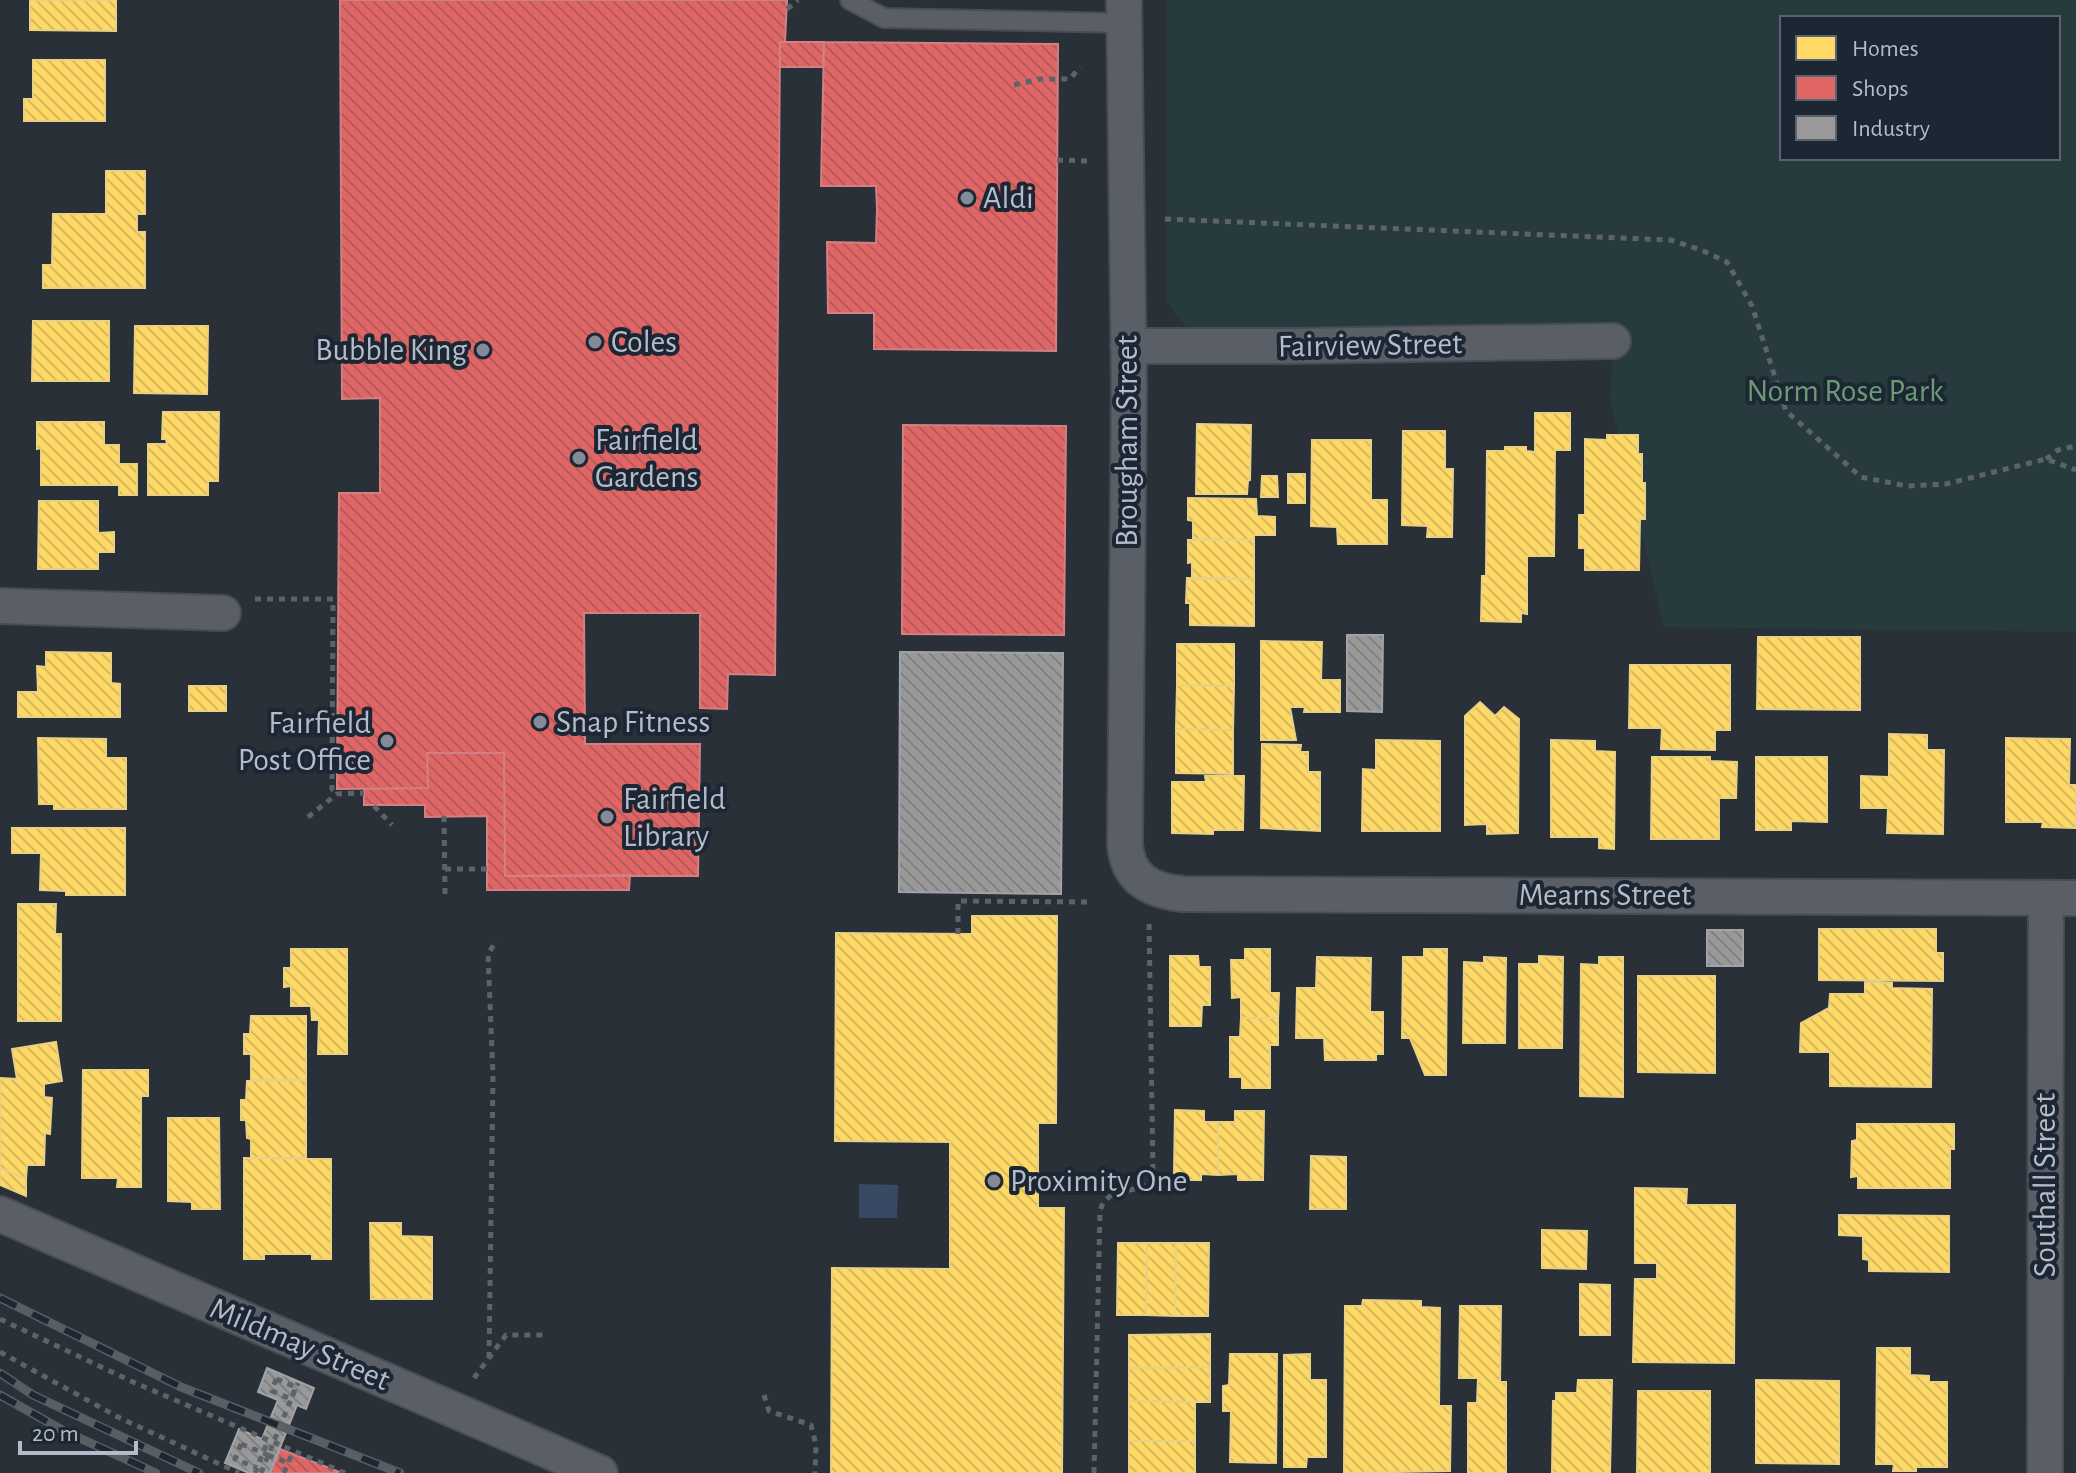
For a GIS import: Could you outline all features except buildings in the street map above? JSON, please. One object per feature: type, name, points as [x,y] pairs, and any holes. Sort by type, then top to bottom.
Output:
[{"type":"street","name":"Brougham Street","points":[[1124,12],[1128,346],[1125,845],[1128,863],[1138,879]]},
{"type":"street","name":"Fairview Street","points":[[1128,346],[1613,341]]},
{"type":"street","points":[[0,606],[223,613]]},
{"type":"street","name":"Mearns Street","points":[[1138,879],[1160,891],[1183,894],[2061,898]]},
{"type":"street","name":"Southall Street","points":[[2045,1473],[2061,898]]},
{"type":"street","name":"Mildmay Street","points":[[0,1214],[600,1473]]},
{"type":"lane","points":[[850,0],[884,18],[1124,12]]},
{"type":"path","points":[[787,9],[798,0]]},
{"type":"path","points":[[1014,85],[1040,79],[1070,79],[1080,67]]},
{"type":"path","points":[[1057,160],[1091,161]]},
{"type":"path","points":[[2046,459],[2058,450],[2076,446]]},
{"type":"path","points":[[270,599],[333,599],[332,789],[337,794]]},
{"type":"path","points":[[308,817],[337,794],[364,793]]},
{"type":"path","points":[[374,806],[392,825]]},
{"type":"path","points":[[444,816],[445,894]]},
{"type":"path","points":[[445,869],[487,869]]},
{"type":"path","points":[[958,934],[958,901],[1090,902]]},
{"type":"path","points":[[1094,1473],[1100,1211],[1103,1200],[1112,1194],[1140,1189],[1150,1183],[1153,1173],[1149,916]]},
{"type":"path","points":[[489,1358],[493,1076],[488,955],[496,940]]},
{"type":"path","points":[[0,1319],[133,1382],[345,1473]]},
{"type":"path","points":[[473,1379],[506,1335],[546,1335]]},
{"type":"path","points":[[0,1352],[118,1417],[239,1473]]},
{"type":"path","points":[[257,1471],[268,1455],[301,1374]]},
{"type":"path","points":[[276,1379],[296,1387],[294,1393],[291,1399],[272,1391],[276,1379]]},
{"type":"path","points":[[294,1393],[302,1397]]},
{"type":"path","points":[[764,1395],[769,1411],[811,1425],[816,1445],[815,1473]]},
{"type":"path","points":[[257,1471],[268,1440]]},
{"type":"path","points":[[257,1471],[235,1459],[241,1444],[288,1463]]},
{"type":"path","points":[[284,1473],[293,1451]]},
{"type":"green space","name":"Norm Rose Park","points":[[1166,0],[2076,0],[2076,632],[1664,627],[1610,401],[1613,341],[1187,328],[1167,302]]},
{"type":"water","points":[[859,1184],[898,1185],[897,1218],[859,1218]]},
{"type":"railway","points":[[0,1298],[181,1387],[400,1473]]},
{"type":"railway","points":[[0,1373],[33,1395],[199,1473]]},
{"type":"railway","points":[[0,1395],[62,1430],[156,1473]]},
{"type":"place","name":"Aldi","points":[[967,198]]},
{"type":"place","name":"Coles","points":[[595,342]]},
{"type":"place","name":"Bubble King","points":[[483,350]]},
{"type":"place","name":"Fairfield Gardens","points":[[579,458]]},
{"type":"place","name":"Snap Fitness","points":[[540,722]]},
{"type":"place","name":"Fairfield Post Office","points":[[387,741]]},
{"type":"place","name":"Fairfield Library","points":[[607,817]]},
{"type":"place","name":"Proximity One","points":[[994,1181]]}]
